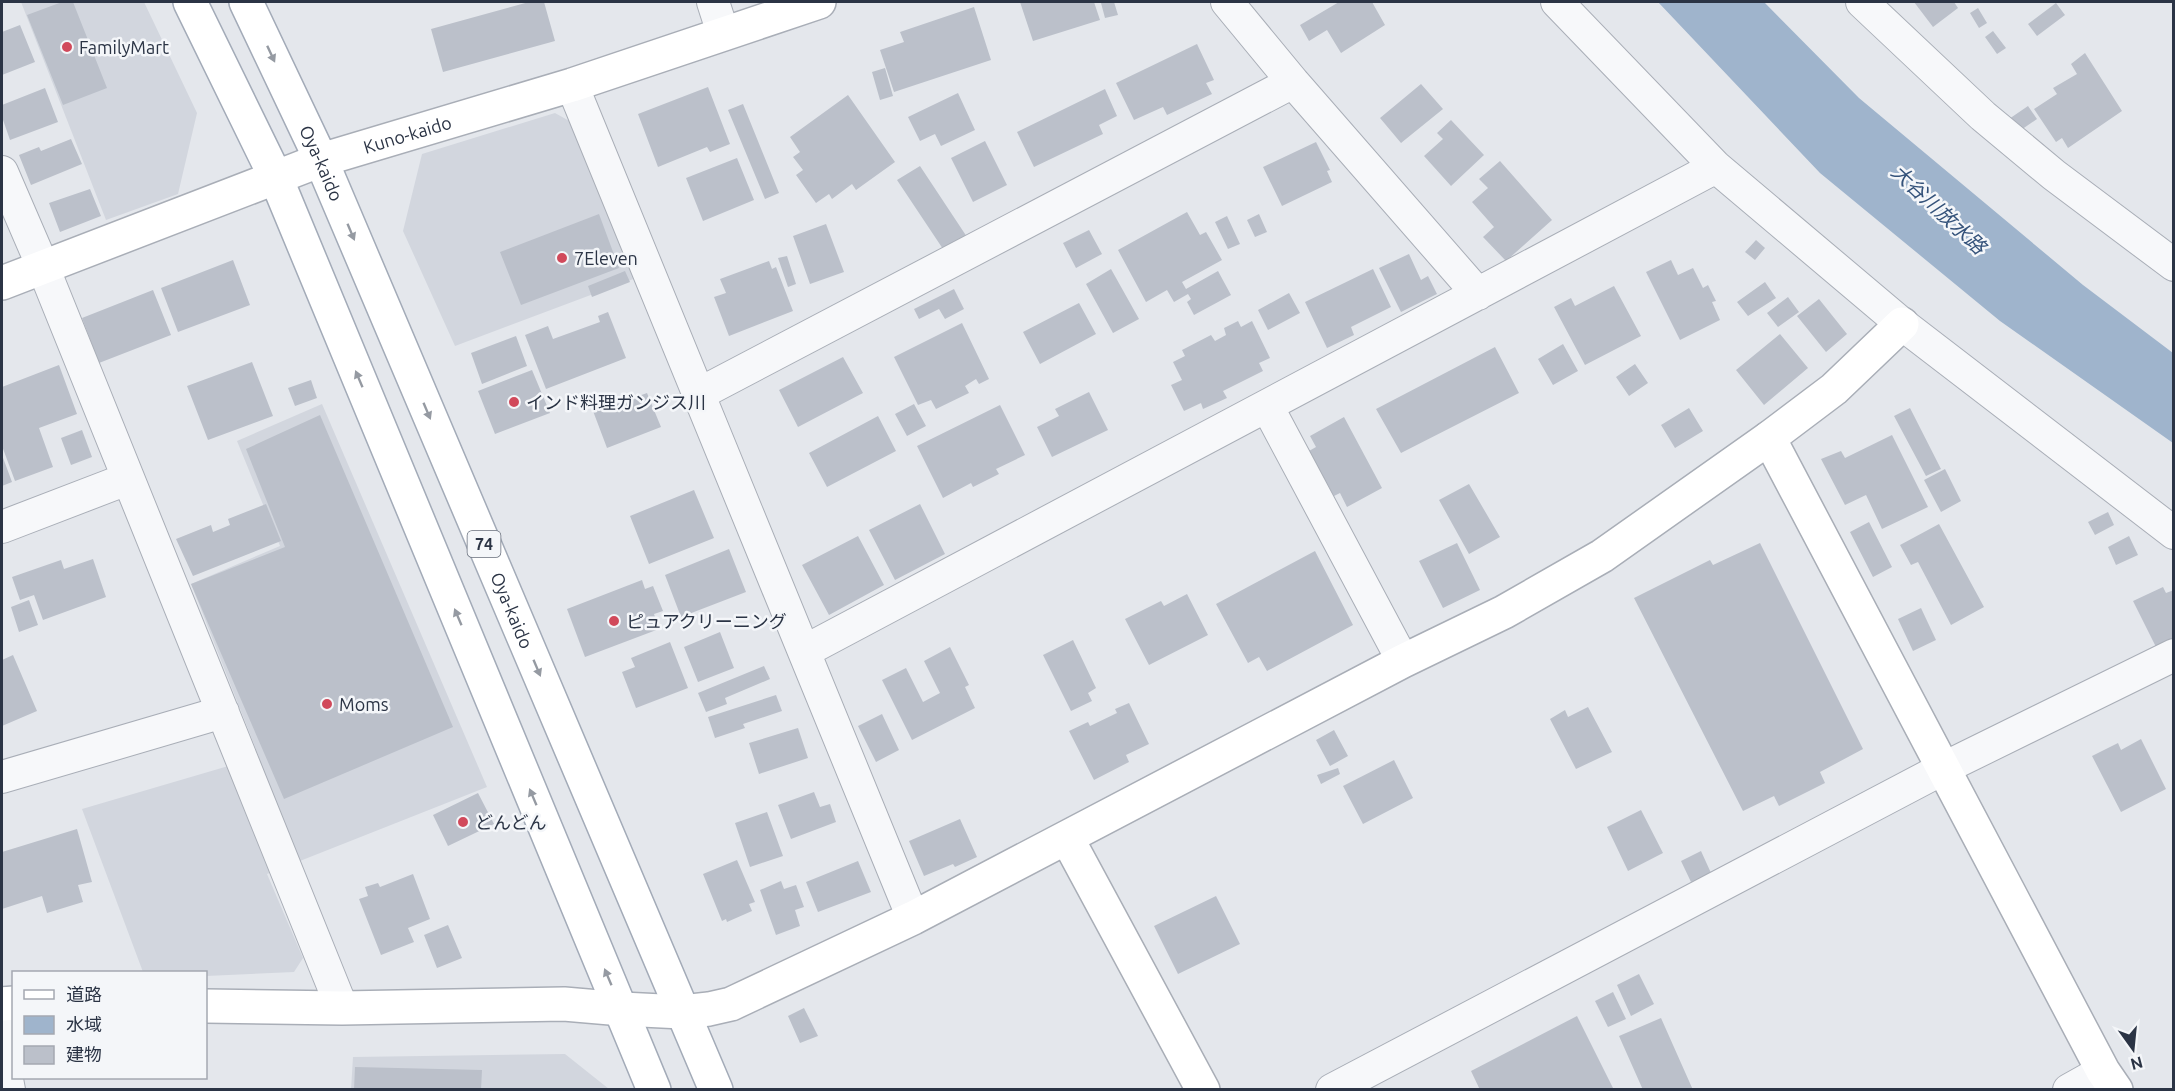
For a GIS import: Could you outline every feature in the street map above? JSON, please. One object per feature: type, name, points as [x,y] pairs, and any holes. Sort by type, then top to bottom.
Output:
[{"type":"street","points":[[190,2],[276,178],[654,1089]]},
{"type":"street","name":"Oya-kaido","points":[[246,2],[321,160],[716,1089]]},
{"type":"street","points":[[713,2],[723,33]]},
{"type":"street","name":"Kuno-kaido","points":[[2,283],[321,160],[572,85],[819,2]]},
{"type":"street","points":[[1227,2],[1293,82],[1478,294]]},
{"type":"street","points":[[1557,2],[1716,167],[1902,324],[2174,533]]},
{"type":"street","points":[[1862,2],[1992,123],[2054,175],[2174,265]]},
{"type":"street","points":[[699,394],[1293,82]]},
{"type":"street","points":[[572,85],[913,918]]},
{"type":"street","points":[[805,651],[1716,167]]},
{"type":"street","points":[[2,172],[43,267],[342,1008]]},
{"type":"street","points":[[207,1006],[342,1008],[564,1004],[682,1012],[709,1010],[731,1004],[913,918],[1403,661],[1504,612],[1602,556],[1834,389],[1902,324]]},
{"type":"street","points":[[1267,406],[1403,661]]},
{"type":"street","points":[[1769,438],[2110,1080],[2069,1089]]},
{"type":"street","points":[[2,527],[127,479]]},
{"type":"street","points":[[1332,1089],[1944,768],[2174,655]]},
{"type":"street","points":[[2,777],[223,712]]},
{"type":"street","points":[[1067,838],[1203,1089]]},
{"type":"street","points":[[7,1003],[3,1057],[9,1089]]},
{"type":"shaded area","points":[[21,2],[144,2],[197,113],[178,194],[106,220]]},
{"type":"shaded area","points":[[555,113],[573,123],[636,278],[455,346],[403,231],[422,154]]},
{"type":"shaded area","points":[[322,404],[487,787],[267,874],[303,958],[294,972],[207,976],[207,971],[143,971],[82,809],[259,757],[191,584],[280,546],[237,441]]},
{"type":"shaded area","points":[[565,1054],[609,1089],[351,1090],[353,1057]]},
{"type":"water","name":"大谷川放水路","points":[[1658,2],[1764,2],[1859,98],[2083,285],[2173,353],[2173,443],[2000,321],[1820,173]]},
{"type":"building","points":[[62,2],[73,2],[107,88],[63,105],[27,15]]},
{"type":"building","points":[[529,2],[544,2],[555,41],[443,72],[431,29]]},
{"type":"building","points":[[1020,2],[1094,2],[1100,20],[1033,41]]},
{"type":"building","points":[[1114,2],[1118,15],[1105,18],[1101,3]]},
{"type":"building","points":[[1339,2],[1372,2],[1385,25],[1341,53],[1327,30],[1309,41],[1300,25]]},
{"type":"building","points":[[1914,2],[1954,2],[1958,8],[1933,27]]},
{"type":"building","points":[[2056,3],[2065,15],[2037,36],[2028,24]]},
{"type":"building","points":[[974,7],[991,60],[894,92],[880,50],[904,42],[900,32]]},
{"type":"building","points":[[1978,8],[1987,23],[1979,28],[1970,13]]},
{"type":"building","points":[[20,25],[35,62],[2,75],[2,32]]},
{"type":"building","points":[[1993,31],[2006,48],[1997,54],[1985,37]]},
{"type":"building","points":[[1197,44],[1214,80],[1206,83],[1212,94],[1167,115],[1163,107],[1134,120],[1116,83]]},
{"type":"building","points":[[2085,53],[2122,111],[2068,148],[2062,138],[2056,142],[2034,109],[2057,94],[2053,88],[2077,74],[2071,64]]},
{"type":"building","points":[[885,68],[893,96],[880,100],[872,72]]},
{"type":"building","points":[[1421,84],[1443,109],[1401,143],[1380,118]]},
{"type":"building","points":[[708,87],[730,144],[710,152],[707,147],[658,167],[638,114]]},
{"type":"building","points":[[45,88],[58,122],[10,140],[2,117],[2,105]]},
{"type":"building","points":[[1105,89],[1117,116],[1099,125],[1103,134],[1034,167],[1017,132]]},
{"type":"building","points":[[958,93],[975,130],[941,146],[935,134],[920,141],[908,117]]},
{"type":"building","points":[[848,95],[895,162],[856,190],[852,184],[832,199],[829,194],[816,203],[796,175],[803,170],[793,157],[800,152],[790,137]]},
{"type":"building","points":[[743,104],[779,193],[765,199],[728,110]]},
{"type":"building","points":[[2028,106],[2037,119],[2018,132],[2009,119]]},
{"type":"building","points":[[1451,120],[1484,155],[1451,186],[1424,156],[1443,139],[1437,133]]},
{"type":"building","points":[[71,139],[82,164],[31,185],[19,155],[39,147],[41,151]]},
{"type":"building","points":[[985,141],[1007,185],[973,202],[951,158]]},
{"type":"building","points":[[1316,142],[1330,170],[1327,171],[1332,182],[1282,206],[1263,167]]},
{"type":"building","points":[[737,158],[754,200],[703,221],[686,178]]},
{"type":"building","points":[[1500,161],[1552,220],[1506,261],[1483,237],[1494,227],[1472,202],[1488,188],[1479,179]]},
{"type":"building","points":[[920,166],[967,237],[945,252],[897,180]]},
{"type":"building","points":[[90,189],[101,216],[60,232],[49,203]]},
{"type":"building","points":[[1187,212],[1200,235],[1206,232],[1222,260],[1182,282],[1186,289],[1218,271],[1231,295],[1194,315],[1187,302],[1191,299],[1188,294],[1174,302],[1167,290],[1146,302],[1118,250]]},
{"type":"building","points":[[599,214],[619,268],[521,305],[500,252]]},
{"type":"building","points":[[1259,214],[1267,232],[1255,237],[1247,220]]},
{"type":"building","points":[[1227,216],[1240,244],[1228,249],[1215,222]]},
{"type":"building","points":[[826,224],[844,272],[810,284],[793,236]]},
{"type":"building","points":[[1089,230],[1102,254],[1076,268],[1063,243]]},
{"type":"building","points":[[1756,240],[1765,248],[1755,260],[1745,252]]},
{"type":"building","points":[[1409,254],[1421,280],[1428,276],[1437,294],[1401,312],[1379,268]]},
{"type":"building","points":[[787,256],[796,284],[788,287],[778,258]]},
{"type":"building","points":[[233,260],[250,305],[178,332],[161,288]]},
{"type":"building","points":[[1671,260],[1678,275],[1693,268],[1703,288],[1708,285],[1716,301],[1712,302],[1720,320],[1680,340],[1646,272]]},
{"type":"building","points":[[769,261],[772,269],[776,267],[793,311],[729,336],[714,297],[726,293],[720,279]]},
{"type":"building","points":[[1111,269],[1139,319],[1113,333],[1086,284]]},
{"type":"building","points":[[1373,269],[1391,307],[1351,327],[1354,335],[1327,348],[1305,302]]},
{"type":"building","points":[[625,271],[630,282],[592,297],[588,286]]},
{"type":"building","points":[[1765,282],[1776,298],[1748,316],[1737,302]]},
{"type":"building","points":[[1614,286],[1641,336],[1585,365],[1554,307],[1571,298],[1575,306]]},
{"type":"building","points":[[954,289],[964,309],[945,319],[939,309],[919,319],[914,309]]},
{"type":"building","points":[[153,290],[171,335],[99,363],[82,318]]},
{"type":"building","points":[[1289,293],[1300,313],[1268,330],[1258,310]]},
{"type":"building","points":[[1788,297],[1799,312],[1778,327],[1767,313]]},
{"type":"building","points":[[1819,299],[1847,334],[1826,352],[1797,316]]},
{"type":"building","points":[[1079,303],[1096,334],[1040,364],[1023,332]]},
{"type":"building","points":[[608,312],[626,358],[546,389],[525,335],[548,326],[553,339],[600,322],[598,316]]},
{"type":"building","points":[[1238,321],[1241,327],[1252,321],[1270,358],[1259,363],[1263,371],[1223,391],[1227,398],[1203,409],[1201,403],[1184,411],[1171,385],[1182,380],[1173,362],[1185,356],[1182,350],[1211,335],[1215,341],[1226,335],[1224,328]]},
{"type":"building","points":[[962,323],[989,379],[979,384],[976,379],[965,386],[969,393],[936,409],[931,400],[918,405],[894,357]]},
{"type":"building","points":[[1780,334],[1808,368],[1764,405],[1736,370]]},
{"type":"building","points":[[516,336],[527,366],[482,384],[471,353]]},
{"type":"building","points":[[1563,344],[1578,371],[1553,385],[1538,359]]},
{"type":"building","points":[[1495,347],[1519,393],[1401,453],[1376,409]]},
{"type":"building","points":[[843,357],[863,393],[798,427],[779,390]]},
{"type":"building","points":[[252,362],[273,416],[208,440],[187,386]]},
{"type":"building","points":[[1635,364],[1648,383],[1629,396],[1616,377]]},
{"type":"building","points":[[59,365],[77,414],[39,428],[53,467],[15,481],[2,446],[2,387]]},
{"type":"building","name":"インド料理ガンジス川","points":[[532,370],[550,413],[495,434],[478,391]]},
{"type":"building","points":[[311,380],[317,398],[295,406],[288,388]]},
{"type":"building","points":[[1089,392],[1108,430],[1052,457],[1037,427],[1059,416],[1055,409]]},
{"type":"building","points":[[647,393],[661,427],[607,448],[590,403],[611,395],[614,405]]},
{"type":"building","points":[[914,404],[926,426],[907,436],[895,414]]},
{"type":"building","points":[[1000,405],[1025,455],[996,469],[999,474],[973,487],[971,483],[943,498],[917,446]]},
{"type":"building","points":[[1689,408],[1703,431],[1675,448],[1661,425]]},
{"type":"building","points":[[1910,408],[1941,469],[1926,476],[1894,416]]},
{"type":"building","points":[[320,415],[453,727],[284,799],[191,584],[285,547],[246,449]]},
{"type":"building","points":[[878,416],[896,451],[827,487],[809,453]]},
{"type":"building","points":[[1344,417],[1382,488],[1347,507],[1340,493],[1334,496],[1309,451],[1316,447],[1310,436]]},
{"type":"building","points":[[82,430],[92,457],[71,465],[61,438]]},
{"type":"building","points":[[1892,435],[1928,507],[1882,529],[1866,495],[1845,505],[1821,459],[1841,451],[1845,458]]},
{"type":"building","points":[[2,455],[12,482],[2,486]]},
{"type":"building","points":[[1945,469],[1961,501],[1941,512],[1924,480]]},
{"type":"building","points":[[1469,484],[1500,537],[1469,554],[1439,500]]},
{"type":"building","points":[[694,490],[714,538],[649,564],[630,516]]},
{"type":"building","points":[[266,504],[281,541],[193,576],[176,539],[211,525],[213,532],[230,525],[228,519]]},
{"type":"building","points":[[920,504],[945,554],[895,580],[869,530]]},
{"type":"building","points":[[2108,512],[2114,525],[2095,535],[2088,522]]},
{"type":"building","points":[[1869,522],[1892,567],[1873,577],[1850,532]]},
{"type":"building","points":[[1939,524],[1984,607],[1951,625],[1918,562],[1911,565],[1900,545]]},
{"type":"building","points":[[858,536],[884,585],[829,615],[802,565]]},
{"type":"building","points":[[2129,536],[2138,555],[2116,565],[2108,547]]},
{"type":"building","points":[[1457,543],[1480,590],[1443,608],[1419,561]]},
{"type":"building","points":[[1760,543],[1863,749],[1820,772],[1825,783],[1779,806],[1774,796],[1743,811],[1634,598],[1710,560],[1713,565]]},
{"type":"building","points":[[729,549],[746,592],[681,617],[665,575]]},
{"type":"building","points":[[1315,551],[1353,625],[1267,671],[1259,657],[1248,663],[1216,604]]},
{"type":"building","points":[[93,559],[106,597],[43,620],[34,595],[20,600],[12,577],[61,560],[64,569]]},
{"type":"building","name":"ピュアクリーニング","points":[[642,580],[645,589],[653,586],[663,611],[654,614],[659,629],[585,657],[567,609]]},
{"type":"building","points":[[2163,587],[2166,593],[2174,590],[2174,641],[2157,649],[2133,601]]},
{"type":"building","points":[[1187,594],[1208,635],[1149,665],[1125,619],[1161,601],[1164,606]]},
{"type":"building","points":[[29,600],[38,625],[19,632],[11,607]]},
{"type":"building","points":[[1921,608],[1936,640],[1913,651],[1898,619]]},
{"type":"building","points":[[720,632],[734,668],[698,682],[684,647]]},
{"type":"building","points":[[1073,640],[1096,688],[1088,693],[1092,701],[1071,711],[1043,655]]},
{"type":"building","points":[[670,642],[688,688],[636,708],[622,672],[635,667],[631,658]]},
{"type":"building","points":[[950,647],[969,685],[965,687],[975,708],[912,740],[882,680],[906,668],[923,702],[940,693],[924,661]]},
{"type":"building","points":[[13,655],[37,711],[2,726],[2,660]]},
{"type":"building","points":[[764,666],[770,679],[725,698],[727,704],[706,712],[698,693]]},
{"type":"building","points":[[776,695],[782,711],[743,724],[745,728],[715,738],[708,717]]},
{"type":"building","points":[[1129,703],[1149,744],[1126,755],[1129,762],[1094,780],[1069,731],[1088,722],[1090,726],[1117,713],[1115,709]]},
{"type":"building","points":[[1588,707],[1612,752],[1576,769],[1550,719],[1565,710],[1568,717]]},
{"type":"building","points":[[882,714],[899,750],[876,762],[858,726]]},
{"type":"building","points":[[798,728],[808,758],[759,774],[749,743]]},
{"type":"building","points":[[1334,730],[1348,756],[1330,766],[1316,740]]},
{"type":"building","points":[[2141,739],[2166,789],[2121,812],[2092,756],[2118,743],[2121,750]]},
{"type":"building","points":[[1394,760],[1413,798],[1363,824],[1343,786]]},
{"type":"building","points":[[1338,768],[1340,774],[1321,784],[1317,775]]},
{"type":"building","points":[[814,792],[820,807],[830,804],[836,822],[791,839],[778,805]]},
{"type":"building","points":[[478,793],[494,824],[448,846],[433,815]]},
{"type":"building","points":[[1641,810],[1663,853],[1628,871],[1607,827]]},
{"type":"building","points":[[767,812],[783,856],[750,867],[735,823]]},
{"type":"building","points":[[960,819],[977,857],[955,867],[953,864],[924,876],[909,841]]},
{"type":"building","points":[[77,829],[92,882],[78,885],[83,902],[47,913],[42,896],[2,909],[2,852]]},
{"type":"building","points":[[1701,851],[1711,873],[1691,882],[1681,861]]},
{"type":"building","points":[[737,860],[755,902],[749,904],[752,911],[727,922],[726,919],[722,921],[703,874]]},
{"type":"building","points":[[858,861],[871,892],[818,912],[806,882]]},
{"type":"building","points":[[413,874],[430,919],[408,928],[414,942],[381,955],[359,899],[368,896],[365,887],[378,883],[380,887]]},
{"type":"building","points":[[781,881],[784,889],[796,885],[804,907],[795,910],[800,926],[776,935],[760,890]]},
{"type":"building","points":[[1216,896],[1240,944],[1178,974],[1154,926]]},
{"type":"building","points":[[448,925],[462,958],[437,968],[424,935]]},
{"type":"building","points":[[1639,974],[1654,1004],[1631,1016],[1617,985]]},
{"type":"building","points":[[1613,992],[1626,1019],[1608,1027],[1595,1001]]},
{"type":"building","points":[[804,1008],[818,1036],[800,1043],[788,1016]]},
{"type":"building","points":[[1577,1016],[1614,1090],[1480,1090],[1471,1071]]},
{"type":"building","points":[[1661,1018],[1693,1090],[1643,1090],[1619,1036]]},
{"type":"building","points":[[355,1067],[482,1070],[481,1090],[354,1090]]},
{"type":"place","name":"FamilyMart","points":[[67,47]]},
{"type":"place","name":"7Eleven","points":[[562,258]]},
{"type":"place","name":"インド料理ガンジス川","points":[[514,402]]},
{"type":"place","name":"ピュアクリーニング","points":[[614,621]]},
{"type":"place","name":"Moms","points":[[327,704]]},
{"type":"place","name":"どんどん","points":[[463,822]]}]
